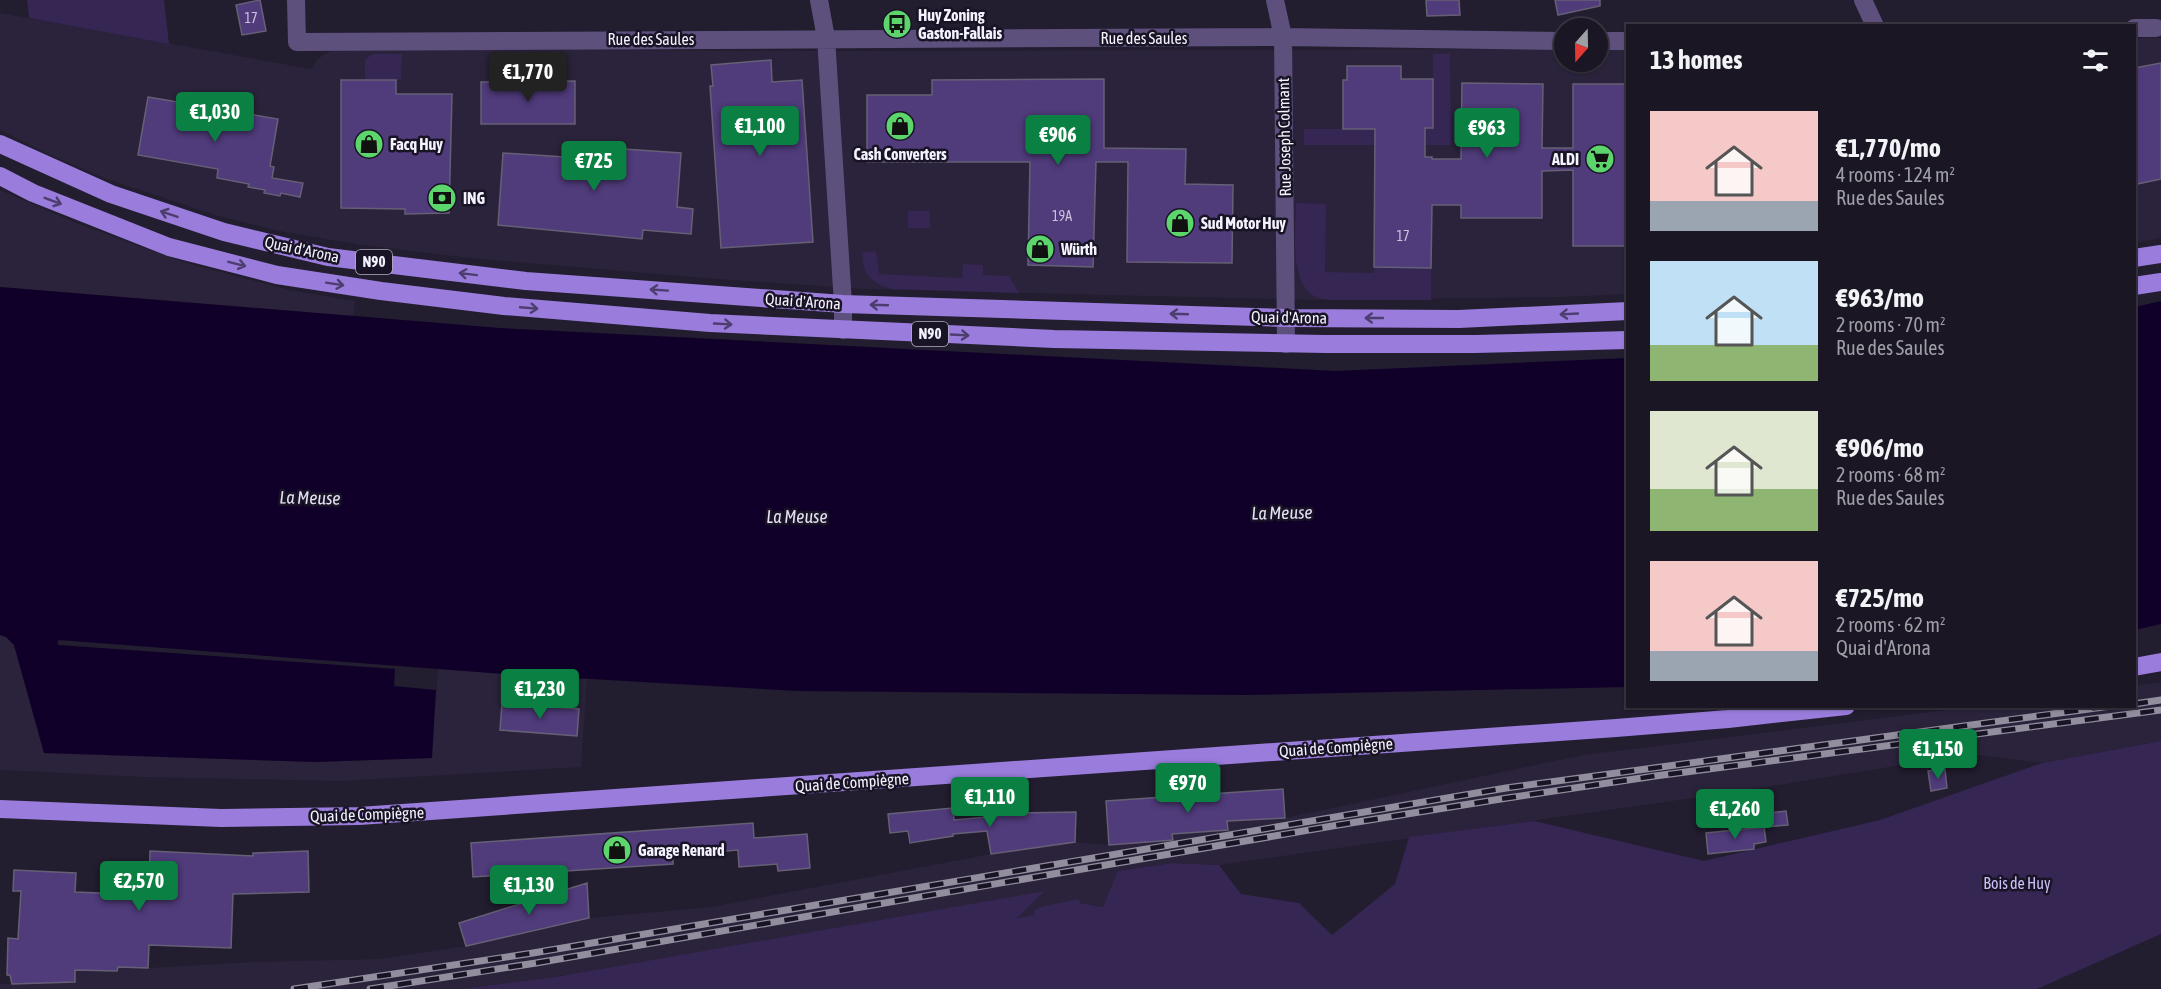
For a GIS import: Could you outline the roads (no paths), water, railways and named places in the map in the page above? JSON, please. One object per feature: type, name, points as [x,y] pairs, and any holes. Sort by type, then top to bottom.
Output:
[{"type":"main road","name":"Quai d'Arona","points":[[0,144],[123,198],[224,232],[328,256],[526,281],[843,304],[1286,318],[1459,319],[1626,311]]},
{"type":"main road","name":"Quai d'Arona","points":[[0,176],[33,193],[169,247],[277,275],[504,306],[710,323],[1054,339],[1286,344],[1475,344],[1626,339]]},
{"type":"main road","points":[[2136,258],[2161,254]]},
{"type":"main road","points":[[2136,286],[2161,282]]},
{"type":"main road","points":[[2136,667],[2161,662]]},
{"type":"main road","name":"Quai de Compiègne","points":[[0,809],[221,818],[359,816],[1628,728],[1828,708]]},
{"type":"street","name":"Rue des Saules","points":[[296,0],[297,42],[826,38],[1554,40]]},
{"type":"street","points":[[819,0],[826,38],[843,330]]},
{"type":"street","points":[[1275,0],[1283,38]]},
{"type":"street","points":[[1863,0],[1874,24]]},
{"type":"street","points":[[2136,28],[2156,28]]},
{"type":"street","name":"Rue Joseph Colmant","points":[[1283,38],[1286,344]]},
{"type":"street","points":[[1608,41],[1626,41]]},
{"type":"water","name":"La Meuse","points":[[0,287],[500,328],[1336,371],[1626,358],[1626,687],[1244,695],[797,691],[504,674],[59,640],[57,643],[59,645],[395,669],[394,686],[436,690],[432,758],[314,762],[44,753],[14,645],[6,637],[0,635]]},
{"type":"water","points":[[2161,301],[2161,624],[2136,630],[2136,307]]},
{"type":"railway","points":[[2136,704],[2161,700]]},
{"type":"railway","points":[[294,989],[533,953],[1506,788],[2096,708]]},
{"type":"railway","points":[[370,989],[536,963],[1507,798],[1655,776],[2161,710]]},
{"type":"place","name":"Huy Zoning Gaston-Fallais","points":[[897,24]]},
{"type":"place","name":"Cash Converters","points":[[900,126]]},
{"type":"place","name":"Facq Huy","points":[[369,144]]},
{"type":"place","name":"ALDI","points":[[1600,159]]},
{"type":"place","name":"ING","points":[[442,198]]},
{"type":"place","name":"Sud Motor Huy","points":[[1180,223]]},
{"type":"place","name":"Würth","points":[[1040,249]]},
{"type":"place","name":"Garage Renard","points":[[617,850]]},
{"type":"park label","name":"Bois de Huy","points":[[2017,883]]}]
